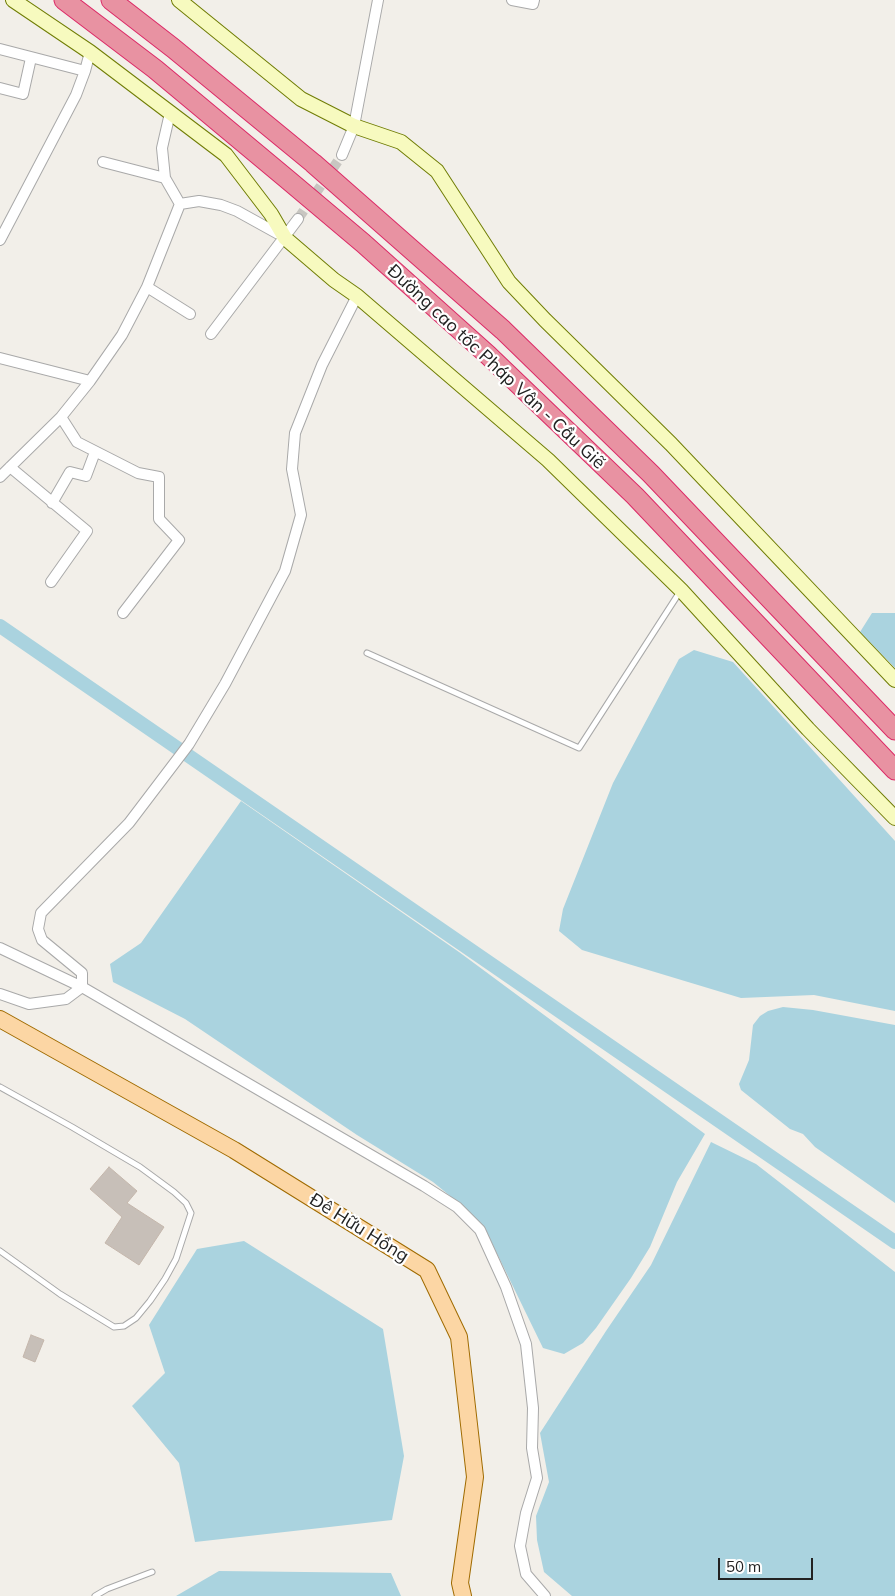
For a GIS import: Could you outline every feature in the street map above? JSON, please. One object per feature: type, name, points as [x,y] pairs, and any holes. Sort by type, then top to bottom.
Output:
[{"type":"highway","name":"Đường cao tốc Pháp Vân - Cầu Giẽ","points":[[64,0],[154,69],[363,243],[488,355],[635,496],[895,770]]},
{"type":"highway","name":"Đường cao tốc Pháp Vân - Cầu Giẽ","points":[[111,0],[314,163],[503,330],[651,474],[895,730]]},
{"type":"main road","name":"Đê Hữu Hồng","points":[[0,1019],[234,1150],[427,1270],[459,1336],[476,1477],[460,1583],[463,1596]]},
{"type":"street","points":[[13,0],[90,52],[226,155],[271,214],[285,238]]},
{"type":"street","points":[[179,0],[301,99],[354,126],[401,142],[437,171],[509,282],[671,444],[895,680]]},
{"type":"street","points":[[342,155],[354,126],[378,0]]},
{"type":"street","points":[[512,0],[533,4],[534,0]]},
{"type":"street","points":[[0,50],[85,71]]},
{"type":"street","points":[[0,240],[76,95],[90,52]]},
{"type":"street","points":[[0,88],[23,94],[31,58]]},
{"type":"street","points":[[170,113],[162,148],[165,178],[180,204]]},
{"type":"street","points":[[103,162],[165,178]]},
{"type":"street","points":[[180,204],[199,201],[221,205],[237,211],[285,238],[334,280],[357,296],[548,460],[681,590],[808,729],[895,818]]},
{"type":"street","points":[[0,477],[61,417],[90,381],[122,335],[147,287],[180,204]]},
{"type":"street","points":[[211,334],[298,219]]},
{"type":"street","points":[[147,287],[190,314]]},
{"type":"street","points":[[82,987],[82,973],[42,940],[38,929],[41,913],[129,823],[189,744],[225,684],[285,571],[301,515],[292,469],[295,433],[322,365],[357,296]]},
{"type":"street","points":[[0,358],[90,381]]},
{"type":"street","points":[[61,417],[76,442],[138,473],[159,477],[159,520],[179,540],[122,613]]},
{"type":"street","points":[[52,503],[70,472],[86,476],[96,452]]},
{"type":"street","points":[[10,467],[87,531],[51,582]]},
{"type":"street","points":[[0,948],[82,987],[424,1186],[457,1206],[480,1230],[506,1287],[526,1344],[533,1408],[532,1448],[537,1478],[526,1513],[520,1546],[526,1574],[546,1596]]},
{"type":"street","points":[[0,994],[29,1004],[66,999],[82,987]]},
{"type":"lane","points":[[366,653],[579,748],[681,590]]},
{"type":"lane","points":[[0,1087],[140,1167],[186,1203],[190,1213],[176,1258],[165,1279],[136,1318],[124,1326],[114,1327],[60,1294],[0,1251]]},
{"type":"lane","points":[[95,1596],[152,1572]]},
{"type":"water","points":[[872,613],[895,613],[895,668],[860,632]]},
{"type":"water","points":[[694,650],[733,662],[895,841],[895,1011],[814,995],[741,998],[582,950],[559,931],[563,909],[613,783],[679,659]]},
{"type":"water","points":[[241,801],[459,952],[705,1134],[677,1182],[650,1247],[631,1278],[596,1328],[583,1343],[564,1354],[543,1348],[486,1231],[466,1209],[433,1182],[357,1135],[185,1019],[113,982],[110,964],[141,943]]},
{"type":"water","points":[[783,1007],[813,1010],[895,1025],[895,1203],[815,1147],[803,1134],[790,1129],[741,1090],[739,1084],[749,1060],[753,1025],[760,1016],[768,1011]]},
{"type":"water","points":[[711,1142],[756,1164],[895,1272],[895,1596],[572,1596],[544,1572],[537,1540],[536,1516],[549,1482],[540,1433],[651,1265]]},
{"type":"water","points":[[244,1241],[383,1329],[404,1456],[392,1520],[195,1542],[179,1463],[132,1406],[165,1373],[149,1325],[197,1249]]},
{"type":"water","points":[[219,1571],[391,1573],[401,1596],[176,1596]]},
{"type":"building","points":[[109,1167],[137,1191],[127,1203],[164,1227],[139,1265],[105,1243],[122,1217],[90,1189]]},
{"type":"building","points":[[31,1335],[44,1340],[35,1362],[23,1357]]},
{"type":"waterway","points":[[0,626],[895,1242]]},
{"type":"tunnel","points":[[298,219],[342,155]]}]
